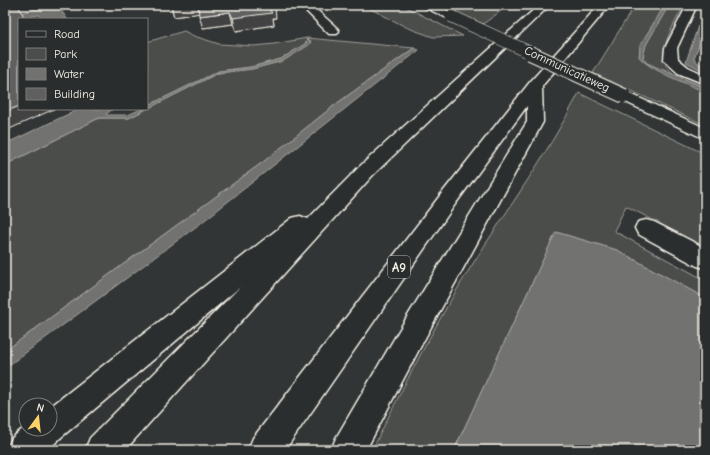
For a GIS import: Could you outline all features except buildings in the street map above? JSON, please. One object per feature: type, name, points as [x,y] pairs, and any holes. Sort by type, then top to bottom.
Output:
[{"type":"main road","points":[[306,5],[333,30]]},
{"type":"main road","name":"Communicatieweg","points":[[428,5],[705,134]]},
{"type":"main road","points":[[58,420],[366,170],[545,5]]},
{"type":"main road","name":"A9","points":[[265,450],[449,198],[535,85],[606,5]]},
{"type":"main road","points":[[692,5],[671,48],[671,60],[683,70],[705,80]]},
{"type":"main road","points":[[348,450],[414,331],[535,122],[535,85]]},
{"type":"main road","points":[[102,450],[366,170]]},
{"type":"main road","points":[[646,228],[705,259]]},
{"type":"main road","points":[[24,450],[38,437]]},
{"type":"green space","points":[[363,5],[402,5],[463,36],[433,37],[408,28]]},
{"type":"green space","points":[[439,5],[509,5],[483,24]]},
{"type":"green space","points":[[635,5],[684,5],[667,40],[664,50],[664,59],[667,67],[673,73],[705,87],[705,125],[593,73]]},
{"type":"green space","points":[[184,31],[194,36],[219,44],[254,46],[307,38],[414,48],[336,104],[263,162],[5,351],[5,165],[99,118],[129,118],[145,110],[148,110],[148,108],[218,73],[252,69],[283,61],[311,41],[306,40],[307,41],[305,44],[281,59],[251,67],[219,71],[148,106],[148,42]]},
{"type":"green space","points":[[579,93],[705,154],[705,247],[626,206],[614,231],[705,280],[705,298],[617,250],[556,232],[454,450],[372,450],[415,365],[462,281],[552,141]]},
{"type":"water","points":[[55,5],[61,10],[66,18],[41,18],[39,15],[5,21],[5,16]]},
{"type":"water","points":[[665,5],[669,5],[646,45],[643,58],[647,63],[705,88],[705,92],[661,72],[652,67],[639,57],[640,45]]},
{"type":"water","points":[[698,26],[705,28],[705,30],[694,58],[698,63],[705,66],[705,72],[686,62]]},
{"type":"water","points":[[306,39],[311,41],[309,45],[283,61],[252,69],[218,73],[148,108],[148,106],[219,71],[251,67],[281,59],[305,44],[307,41]]},
{"type":"water","points":[[414,48],[419,50],[201,223],[5,368],[5,351],[263,162],[336,104]]},
{"type":"water","points":[[77,110],[112,110],[106,114],[128,115],[139,110],[144,110],[129,118],[99,118],[5,165],[5,144]]},
{"type":"water","points":[[556,232],[617,250],[705,298],[705,450],[454,450]]}]
